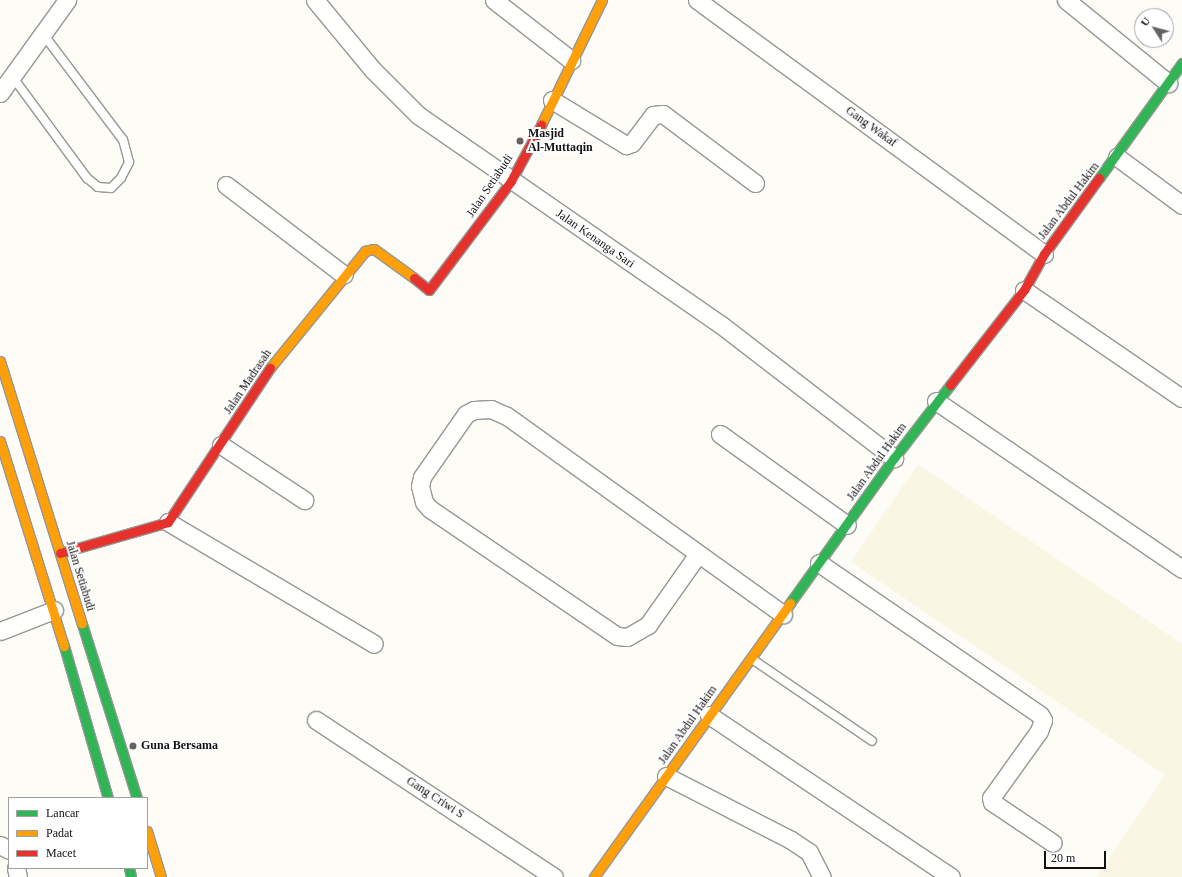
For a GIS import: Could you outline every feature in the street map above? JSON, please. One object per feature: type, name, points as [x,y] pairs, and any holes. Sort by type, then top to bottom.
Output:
[{"type":"street","points":[[0,93],[67,0]]},
{"type":"street","name":"Jalan Kenanga Sari","points":[[315,0],[393,93],[418,115],[511,181],[720,324],[894,458]]},
{"type":"street","points":[[494,0],[571,60]]},
{"type":"street","name":"Jalan Setiabudi","points":[[443,273],[511,181],[532,144],[571,60],[602,0]]},
{"type":"street","name":"Gang Wakaf","points":[[698,0],[1044,254]]},
{"type":"street","points":[[1066,0],[1168,83]]},
{"type":"street","name":"Jalan Abdul Hakim","points":[[594,877],[894,458],[936,401],[1024,290],[1044,254],[1117,157],[1181,66]]},
{"type":"street","points":[[552,100],[626,145],[632,143],[653,115],[663,114],[755,183]]},
{"type":"street","points":[[1117,157],[1182,205]]},
{"type":"street","points":[[226,185],[344,275]]},
{"type":"street","name":"Jalan Madrasah","points":[[168,522],[221,445],[274,362],[360,255],[374,249],[429,290],[443,273]]},
{"type":"street","points":[[1024,290],[1182,398]]},
{"type":"street","name":"Jalan Setiabudi","points":[[0,361],[137,797]]},
{"type":"street","points":[[936,401],[1182,569]]},
{"type":"street","points":[[698,554],[648,625],[627,637],[617,636],[430,509],[420,494],[422,477],[466,414],[474,410],[491,409],[507,416],[782,614]]},
{"type":"street","points":[[720,434],[847,525]]},
{"type":"street","points":[[0,442],[54,610],[108,797]]},
{"type":"street","points":[[221,445],[304,500]]},
{"type":"street","points":[[60,553],[168,522],[374,644]]},
{"type":"street","points":[[819,563],[1040,715],[1043,720],[1039,731],[991,798],[992,802],[1053,843]]},
{"type":"street","points":[[0,631],[54,610]]},
{"type":"street","points":[[709,715],[951,877]]},
{"type":"street","name":"Gang Criwi S","points":[[316,720],[554,877]]},
{"type":"street","points":[[666,776],[791,840],[809,852],[822,877]]},
{"type":"street","points":[[148,836],[161,877]]},
{"type":"lane","points":[[12,76],[87,178],[98,187],[111,188],[121,178],[129,162],[123,140],[43,34]]},
{"type":"lane","points":[[751,658],[872,741]]},
{"type":"shaded area","points":[[918,464],[1182,644],[1182,877],[1096,877],[1165,775],[851,562]]},
{"type":"traffic: fast","points":[[1099,178],[1182,63]]},
{"type":"traffic: fast","points":[[790,603],[894,458],[950,385]]},
{"type":"traffic: fast","points":[[82,624],[137,797]]},
{"type":"traffic: fast","points":[[64,646],[108,797]]},
{"type":"traffic: fast","points":[[129,869],[131,877]]},
{"type":"traffic: slow","points":[[541,125],[602,0]]},
{"type":"traffic: slow","points":[[270,368],[365,251],[374,249],[414,278]]},
{"type":"traffic: slow","points":[[0,361],[82,624]]},
{"type":"traffic: slow","points":[[0,441],[64,646]]},
{"type":"traffic: slow","points":[[594,877],[790,603]]},
{"type":"traffic: slow","points":[[148,834],[161,877]]},
{"type":"traffic: jam","points":[[414,278],[429,290],[511,181],[541,125]]},
{"type":"traffic: jam","points":[[950,385],[1024,290],[1044,254],[1099,178]]},
{"type":"traffic: jam","points":[[60,553],[168,522],[270,368]]},
{"type":"place","name":"Masjid Al-Muttaqin","points":[[520,141]]},
{"type":"place","name":"Guna Bersama","points":[[133,746]]}]
